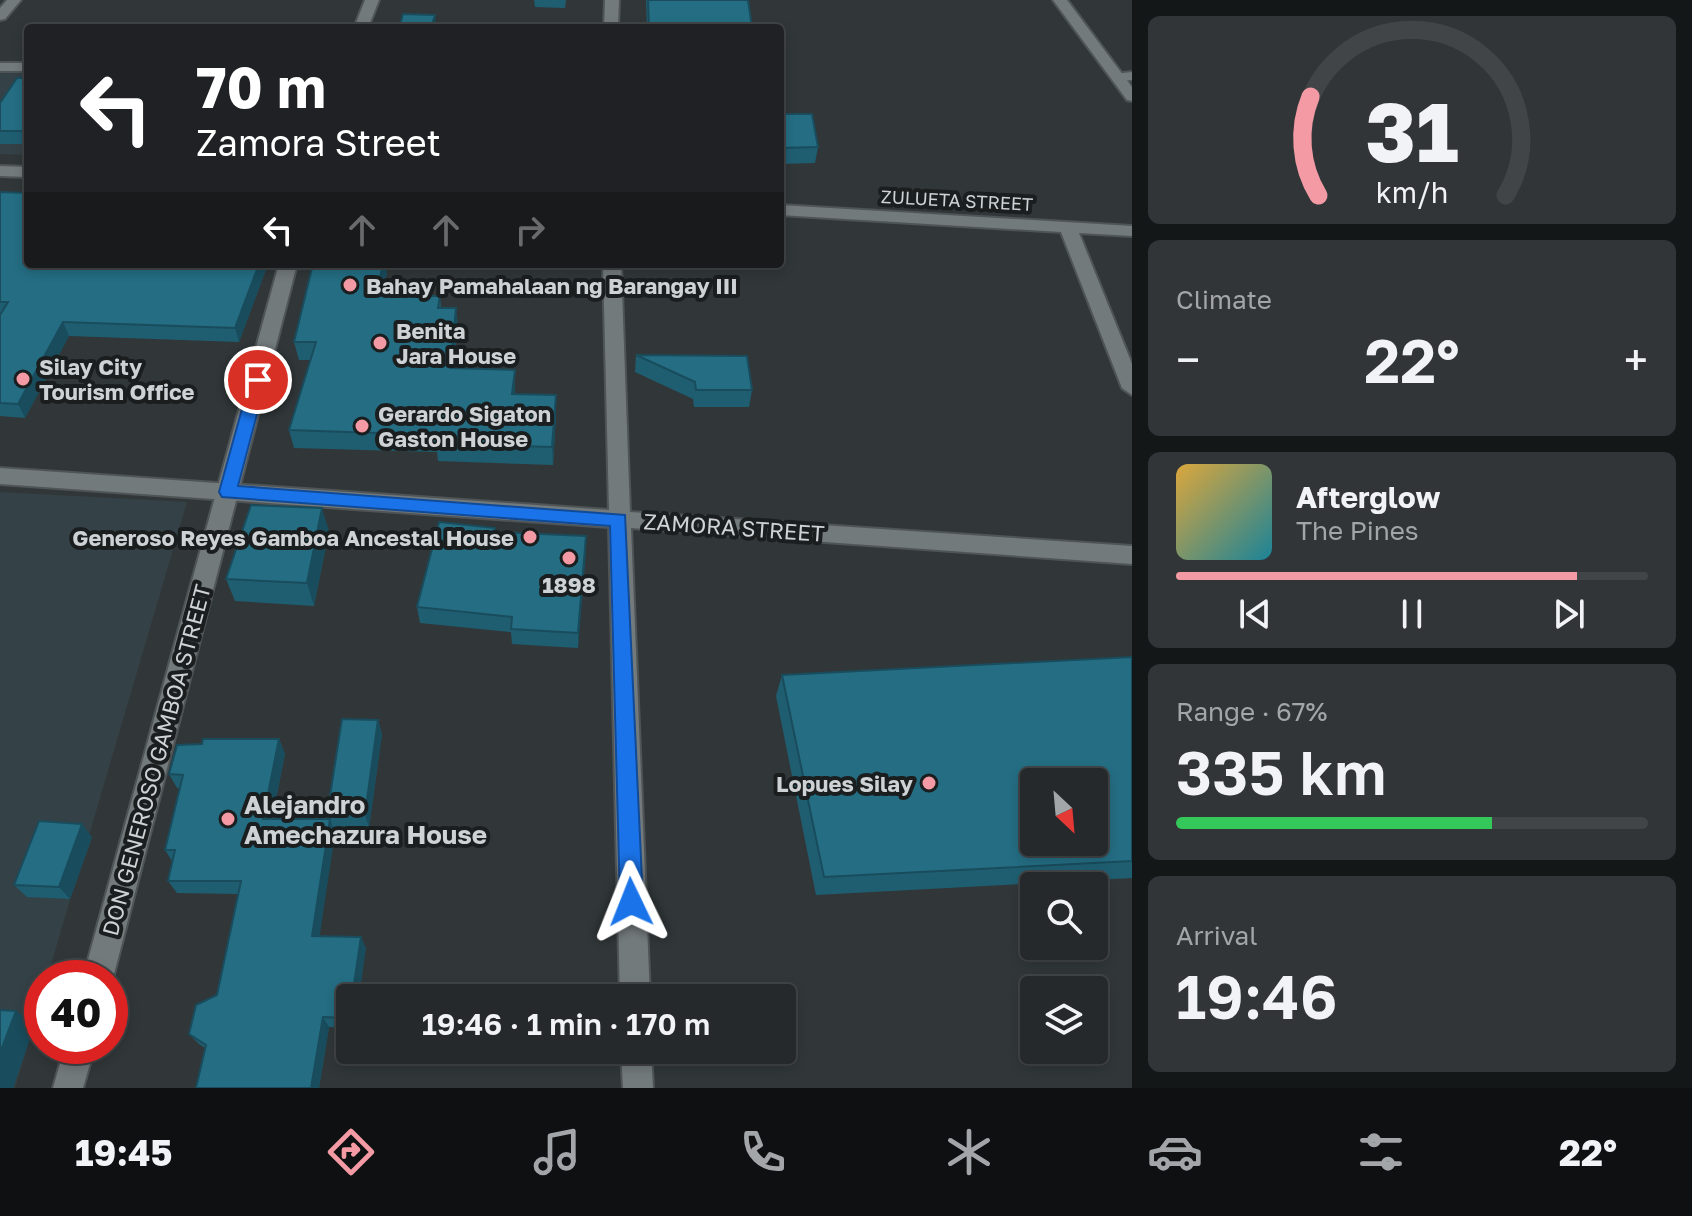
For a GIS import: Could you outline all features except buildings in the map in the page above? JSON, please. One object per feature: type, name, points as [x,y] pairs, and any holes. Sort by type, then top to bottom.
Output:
[{"type":"street","points":[[0,16],[14,0]]},
{"type":"street","points":[[363,24],[372,0]]},
{"type":"street","points":[[611,24],[612,0]]},
{"type":"street","points":[[1060,0],[1126,76],[1132,97]]},
{"type":"street","points":[[0,67],[24,67]]},
{"type":"street","points":[[0,171],[24,172]]},
{"type":"street","name":"ZULUETA STREET","points":[[784,210],[1132,231]]},
{"type":"street","points":[[1068,227],[1132,388]]},
{"type":"street","name":"DON GENEROSO GAMBOA STREET","points":[[103,960],[287,268]]},
{"type":"street","points":[[612,268],[635,984]]},
{"type":"street","name":"ZAMORA STREET","points":[[0,476],[1132,555]]},
{"type":"street","points":[[68,1088],[75,1064]]},
{"type":"street","points":[[637,1064],[638,1088]]},
{"type":"shaded area","points":[[0,73],[24,73],[24,155],[0,154]]},
{"type":"shaded area","points":[[0,492],[187,502],[52,960],[24,960],[24,1057],[15,1088],[0,1088]]},
{"type":"place","name":"Bahay Pamahalaan ng Barangay III","points":[[350,285]]},
{"type":"place","name":"Benita Jara House","points":[[380,343]]},
{"type":"place","name":"Silay City Tourism Office","points":[[23,379]]},
{"type":"place","name":"Gerardo Sigaton Gaston House","points":[[362,426]]},
{"type":"place","name":"Generoso Reyes Gamboa Ancestal House","points":[[530,537]]},
{"type":"place","name":"1898","points":[[569,558]]},
{"type":"place","name":"Lopues Silay","points":[[929,783]]},
{"type":"place","name":"Alejandro Amechazura House","points":[[228,819]]},
{"type":"route","points":[[258,380],[228,492],[618,519],[631,902]]}]
